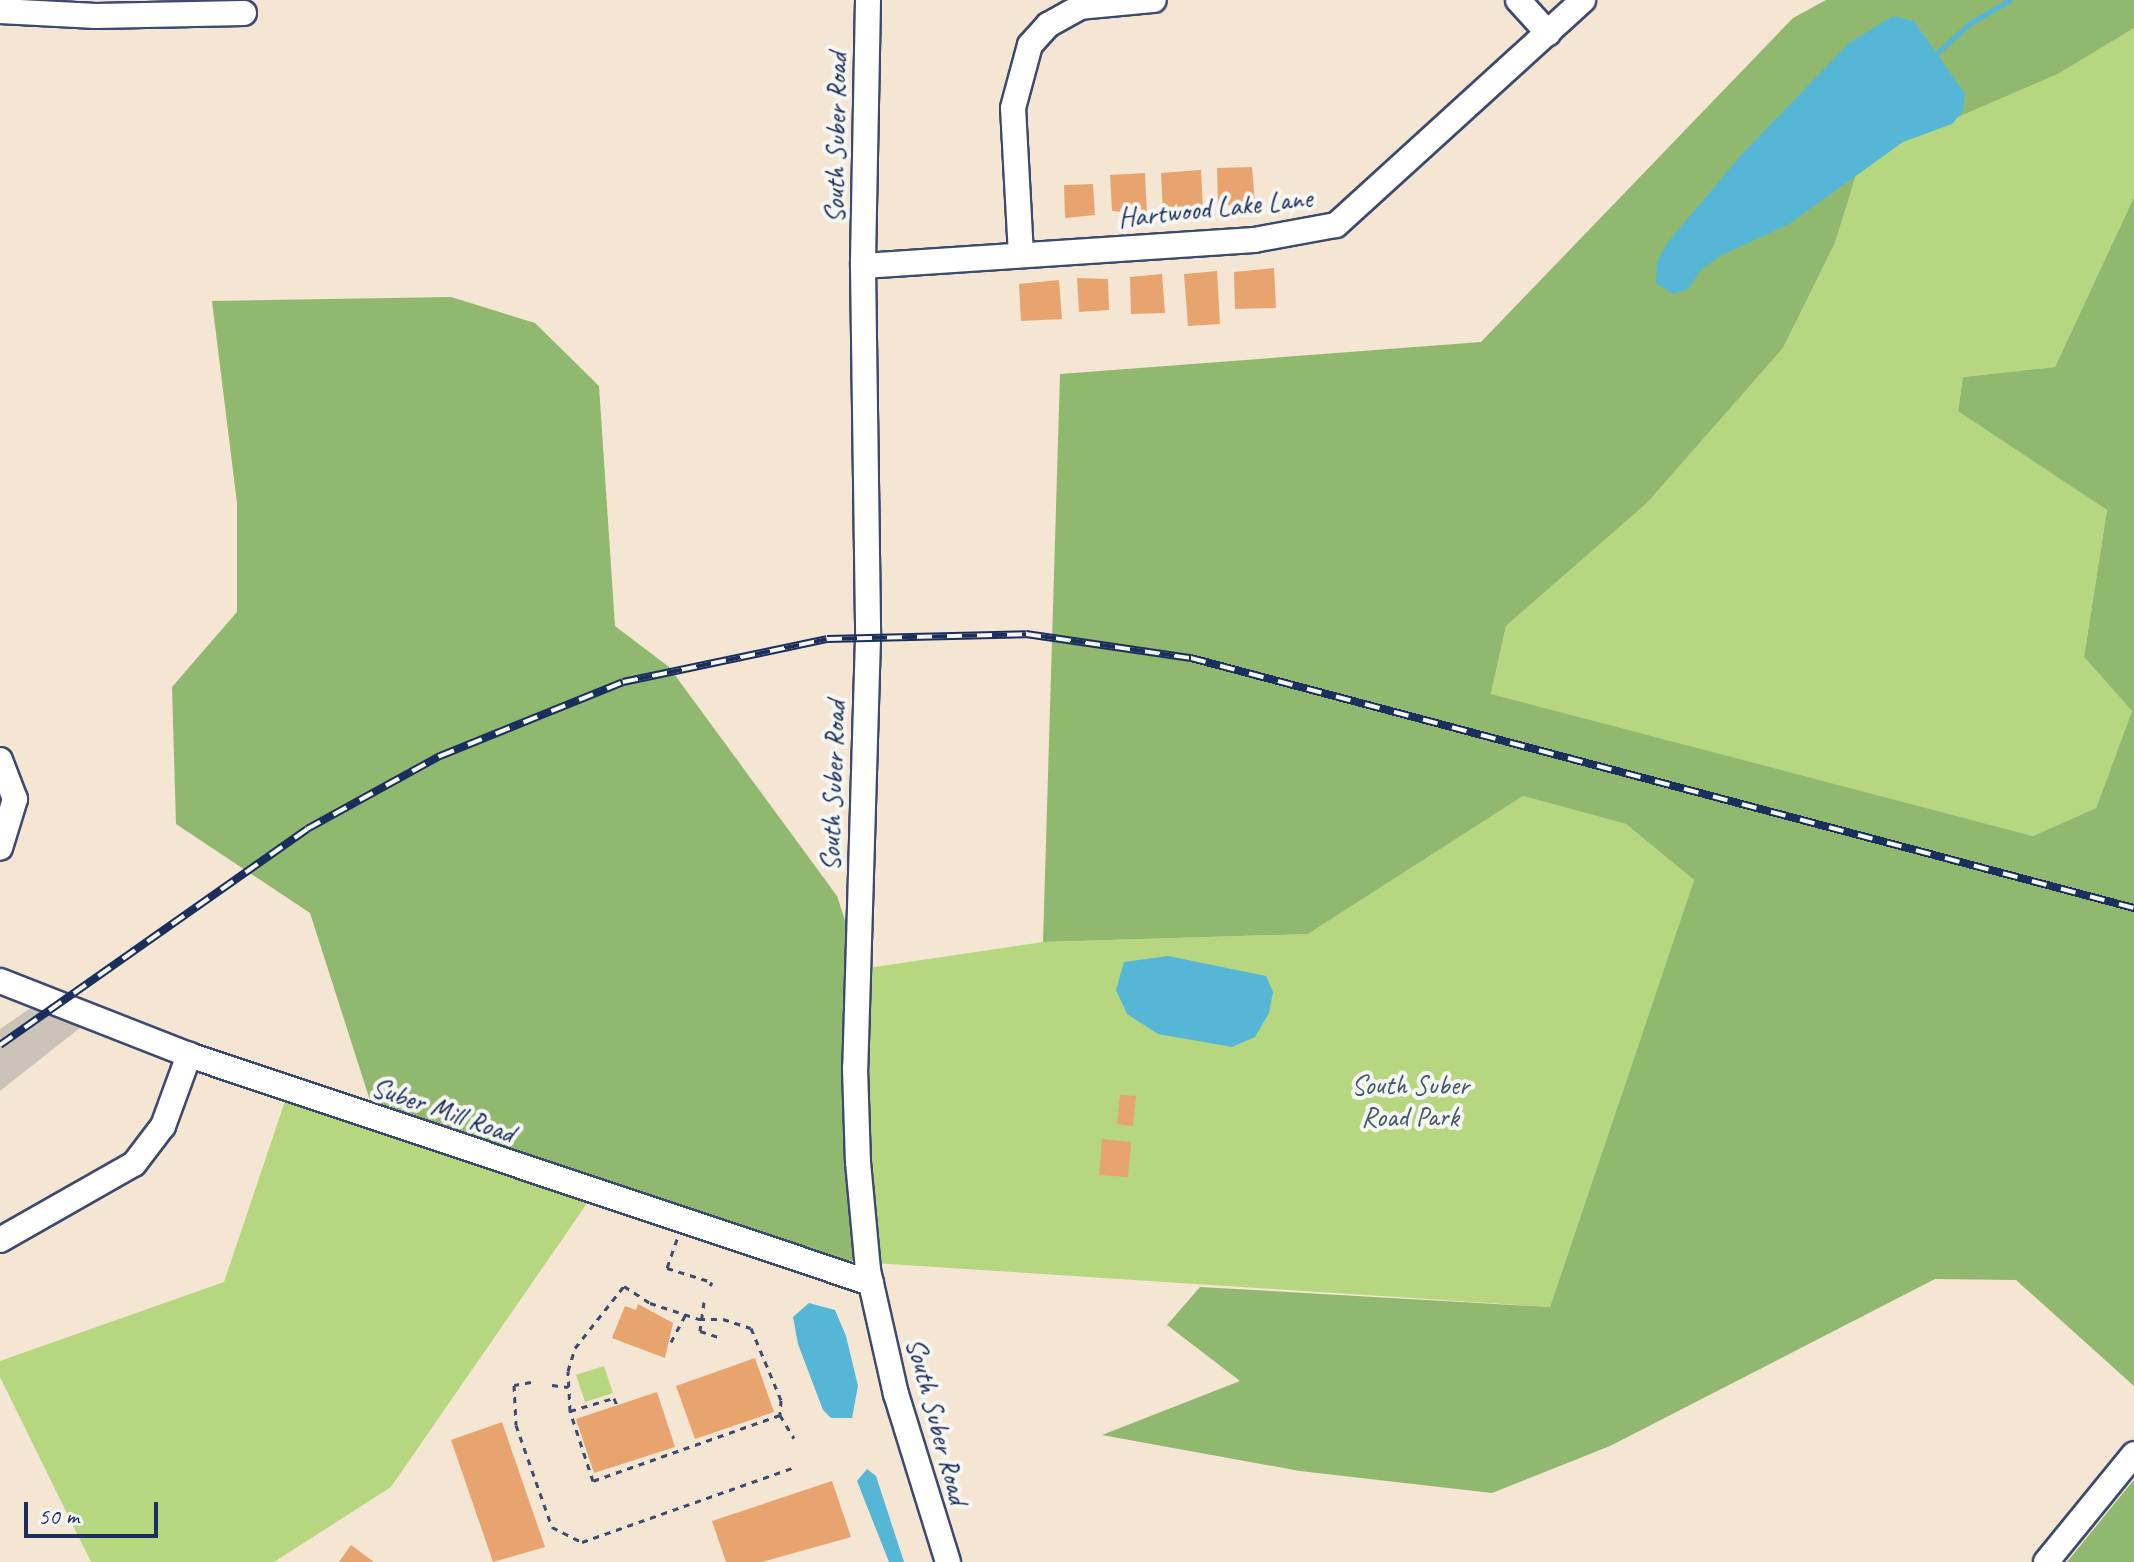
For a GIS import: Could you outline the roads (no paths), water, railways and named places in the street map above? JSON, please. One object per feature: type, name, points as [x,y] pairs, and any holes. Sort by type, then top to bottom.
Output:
[{"type":"street","name":"South Suber Road","points":[[868,0],[863,266],[868,638],[855,1068],[871,1283],[896,1394],[948,1562]]},
{"type":"street","points":[[1021,255],[1013,108],[1030,45],[1048,25],[1080,7],[1154,0]]},
{"type":"street","points":[[1518,0],[1548,33]]},
{"type":"street","name":"Hartwood Lake Lane","points":[[863,266],[1254,240],[1336,225],[1583,0]]},
{"type":"street","points":[[0,11],[96,16],[244,13]]},
{"type":"street","points":[[0,760],[15,799],[0,848]]},
{"type":"street","name":"Suber Mill Road","points":[[0,981],[189,1055],[871,1283]]},
{"type":"street","points":[[0,1240],[134,1164],[163,1126],[189,1055]]},
{"type":"street","points":[[2046,1562],[2134,1454]]},
{"type":"water","points":[[1893,16],[1914,21],[1965,94],[1963,111],[1952,124],[1903,142],[1789,224],[1720,256],[1701,270],[1688,289],[1673,294],[1656,283],[1657,262],[1668,242],[1742,154],[1849,43]]},
{"type":"water","points":[[1168,956],[1266,976],[1273,992],[1269,1013],[1255,1037],[1232,1047],[1158,1034],[1127,1014],[1116,990],[1124,962]]},
{"type":"water","points":[[809,1303],[835,1310],[846,1336],[858,1386],[852,1418],[831,1418],[823,1410],[798,1344],[793,1317]]},
{"type":"water","points":[[867,1469],[876,1476],[904,1562],[889,1562],[857,1481]]},
{"type":"waterway","points":[[1938,52],[1970,23],[2010,0]]},
{"type":"railway","points":[[0,1045],[307,829],[440,756],[623,682],[827,639],[1026,634],[1191,658],[2134,908]]},
{"type":"park label","name":"South Suber Road Park","points":[[1410,1101]]}]
